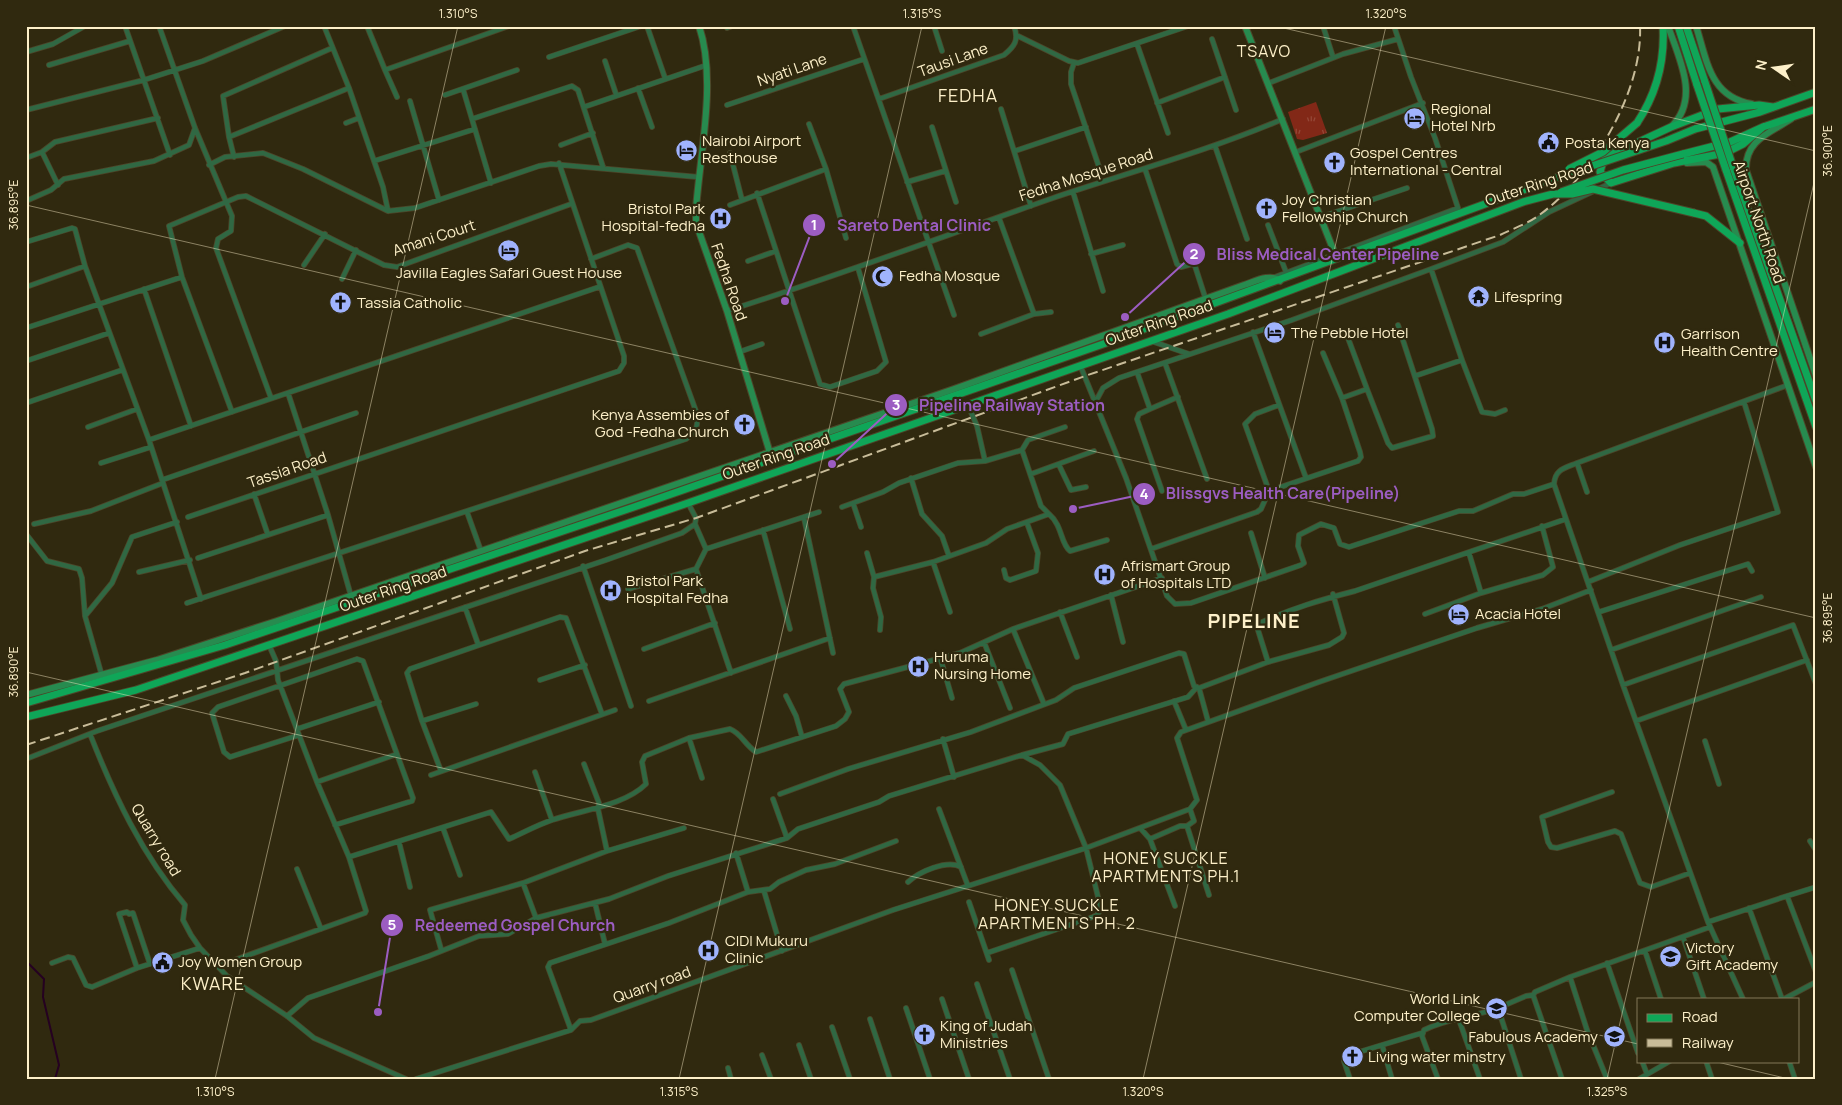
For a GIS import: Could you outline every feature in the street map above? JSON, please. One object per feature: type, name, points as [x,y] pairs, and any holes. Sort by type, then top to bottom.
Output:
[{"type":"main road","name":"Fedha Road","points":[[700,26],[707,65],[707,90],[698,177],[696,223],[727,311],[770,452]]},
{"type":"main road","points":[[1245,26],[1338,256]]},
{"type":"main road","points":[[1556,178],[1603,152],[1637,123],[1658,84],[1662,57],[1663,26]]},
{"type":"main road","points":[[1668,26],[1687,90],[1682,111],[1671,127]]},
{"type":"main road","name":"Airport North Road","points":[[1678,26],[1816,427]]},
{"type":"main road","name":"Airport North Road","points":[[1686,26],[1732,167],[1785,309],[1816,401]]},
{"type":"main road","points":[[1696,26],[1711,72],[1719,88],[1733,99],[1759,106]]},
{"type":"main road","name":"Outer Ring Road","points":[[27,700],[147,669],[321,613],[1277,279],[1482,203],[1648,147],[1694,129],[1773,107],[1816,92]]},
{"type":"main road","points":[[1773,107],[1759,106],[1718,109],[1671,127],[1604,158],[1600,172],[1611,183],[1674,163],[1733,150],[1763,127],[1816,109]]},
{"type":"main road","name":"Airport North Road","points":[[1792,118],[1754,143],[1748,154],[1746,170],[1816,376]]},
{"type":"main road","name":"Outer Ring Road","points":[[26,717],[136,690],[269,646],[688,503],[1150,341],[1524,202],[1623,170],[1730,142],[1763,127]]},
{"type":"main road","name":"Airport North Road","points":[[1674,163],[1706,162],[1713,167],[1816,467]]},
{"type":"main road","points":[[1553,194],[1572,194],[1593,189],[1706,216],[1740,242]]},
{"type":"main road","points":[[27,700],[157,660],[351,596],[770,452],[912,407],[1244,285],[1277,279]]},
{"type":"main road","points":[[147,669],[157,660]]},
{"type":"street","points":[[26,52],[53,44],[85,26]]},
{"type":"street","points":[[125,26],[170,155]]},
{"type":"street","points":[[159,26],[176,69],[195,128],[232,216],[232,228],[228,234],[218,239],[216,248],[271,398]]},
{"type":"street","points":[[26,110],[144,80],[203,61],[285,26]]},
{"type":"street","points":[[324,26],[349,88],[374,161],[388,211]]},
{"type":"street","points":[[367,26],[396,98]]},
{"type":"street","points":[[385,70],[509,26]]},
{"type":"street","points":[[549,57],[641,26]]},
{"type":"street","points":[[647,26],[665,78]]},
{"type":"street","points":[[853,26],[954,315]]},
{"type":"street","points":[[934,26],[942,50]]},
{"type":"street","points":[[1014,26],[1018,36],[1074,63],[1084,62],[1188,26]]},
{"type":"street","points":[[1323,26],[1333,57]]},
{"type":"street","points":[[1277,279],[1286,272],[1338,256],[1458,208],[1394,26]]},
{"type":"street","name":"Tausi Lane","points":[[879,99],[1004,55],[1016,43],[1018,36]]},
{"type":"street","points":[[1212,39],[1236,110]]},
{"type":"street","points":[[1269,83],[1333,57],[1398,39]]},
{"type":"street","points":[[48,65],[130,41]]},
{"type":"street","points":[[1137,44],[1168,133]]},
{"type":"street","points":[[234,157],[223,96],[332,48]]},
{"type":"street","name":"Nyati Lane","points":[[728,105],[864,59]]},
{"type":"street","points":[[605,61],[616,94]]},
{"type":"street","points":[[1074,63],[1071,72],[1071,84],[1100,170]]},
{"type":"street","points":[[584,107],[616,94],[707,65]]},
{"type":"street","points":[[446,95],[517,70]]},
{"type":"street","points":[[1157,102],[1225,77]]},
{"type":"street","points":[[472,119],[569,85],[578,90],[603,167]]},
{"type":"street","points":[[229,137],[349,88]]},
{"type":"street","points":[[638,88],[652,127]]},
{"type":"street","points":[[463,89],[492,183]]},
{"type":"street","points":[[410,101],[439,200]]},
{"type":"street","points":[[1296,152],[1423,104]]},
{"type":"street","points":[[1001,109],[1016,152],[1031,206]]},
{"type":"street","points":[[26,158],[42,152],[55,142],[158,118]]},
{"type":"street","points":[[346,123],[359,118]]},
{"type":"street","name":"Fedha Mosque Road","points":[[727,311],[858,268],[1031,206],[1215,146],[1282,119]]},
{"type":"street","points":[[809,124],[826,169],[846,238]]},
{"type":"street","points":[[932,127],[956,202]]},
{"type":"street","points":[[1016,152],[1086,127]]},
{"type":"street","points":[[26,201],[51,190],[64,179],[170,155],[189,145],[195,128]]},
{"type":"street","points":[[374,161],[475,129]]},
{"type":"street","points":[[561,144],[593,133]]},
{"type":"street","points":[[1215,146],[1247,239]]},
{"type":"street","points":[[42,152],[58,185]]},
{"type":"street","points":[[210,165],[220,159],[263,153],[303,169],[388,211],[415,208],[539,166],[559,163],[698,177]]},
{"type":"street","points":[[730,153],[742,200]]},
{"type":"street","points":[[149,440],[599,287],[559,163]]},
{"type":"street","points":[[730,205],[757,193],[826,169]]},
{"type":"street","points":[[1144,169],[1178,264],[1181,267],[1192,264],[1195,266],[1206,300]]},
{"type":"street","points":[[907,182],[945,171]]},
{"type":"street","points":[[1096,401],[1103,388],[1119,378],[1298,318],[1502,242],[1549,212],[1611,183]]},
{"type":"street","points":[[1321,217],[1407,188]]},
{"type":"street","points":[[1073,192],[1103,291]]},
{"type":"street","points":[[757,193],[820,384],[830,387],[877,371],[884,366],[886,360],[858,268]]},
{"type":"street","name":"Amani Court","points":[[182,277],[168,226],[238,197],[251,197],[384,265],[397,267],[571,204]]},
{"type":"street","points":[[999,218],[1034,314]]},
{"type":"street","points":[[1268,225],[1286,272]]},
{"type":"street","points":[[26,242],[74,228],[85,266],[149,440],[202,599]]},
{"type":"street","points":[[304,265],[325,234]]},
{"type":"street","points":[[1091,254],[1123,245]]},
{"type":"street","points":[[187,603],[686,440],[697,431],[697,414],[637,248],[628,246],[591,259]]},
{"type":"street","points":[[342,279],[356,250]]},
{"type":"street","points":[[748,261],[776,251]]},
{"type":"street","points":[[26,286],[85,266]]},
{"type":"street","points":[[1431,269],[1482,412],[1495,414],[1505,410]]},
{"type":"street","points":[[26,328],[182,277],[232,412]]},
{"type":"street","name":"Tassia Road","points":[[188,517],[619,371],[624,363],[624,356],[599,287]]},
{"type":"street","points":[[144,289],[191,426]]},
{"type":"street","points":[[981,334],[1034,314],[1051,312]]},
{"type":"street","points":[[1348,338],[1388,443],[1395,448],[1433,436],[1398,325]]},
{"type":"street","points":[[1253,332],[1306,478]]},
{"type":"street","points":[[26,361],[109,333]]},
{"type":"street","points":[[1150,341],[1190,355]]},
{"type":"street","points":[[739,352],[762,344]]},
{"type":"street","points":[[1150,549],[1257,512],[1261,509],[1270,491],[1358,461],[1361,457],[1342,398],[1323,353]]},
{"type":"street","points":[[1415,376],[1462,360]]},
{"type":"street","points":[[1165,363],[1207,479]]},
{"type":"street","points":[[1080,365],[1096,401],[1167,596],[1175,604],[1183,605],[1301,565],[1304,562],[1298,546],[1299,535],[1322,524],[1334,528],[1340,544],[1349,547],[1459,511],[1473,511],[1513,494],[1524,494],[1554,484]]},
{"type":"street","points":[[26,403],[122,370]]},
{"type":"street","points":[[1137,372],[1150,409]]},
{"type":"street","points":[[1743,998],[1709,925],[1623,685],[1554,484],[1556,473],[1559,470],[1788,385]]},
{"type":"street","points":[[1342,398],[1367,389]]},
{"type":"street","points":[[288,392],[328,515],[351,596]]},
{"type":"street","points":[[1162,491],[1137,419],[1139,414],[1178,398]]},
{"type":"street","points":[[1588,582],[1680,545],[1778,512],[1744,402]]},
{"type":"street","points":[[968,405],[977,426],[985,462]]},
{"type":"street","points":[[1270,491],[1245,427],[1248,419],[1255,414],[1279,405]]},
{"type":"street","points":[[88,427],[137,409]]},
{"type":"street","points":[[34,524],[91,511],[162,482],[356,414]]},
{"type":"street","points":[[842,507],[880,494],[893,485],[911,478],[958,463],[985,462],[1022,450],[1028,440],[1064,427]]},
{"type":"street","points":[[101,463],[151,447]]},
{"type":"street","points":[[1022,450],[1041,506],[1060,526],[1066,548],[1070,551],[1106,540]]},
{"type":"street","points":[[1031,474],[1094,451]]},
{"type":"street","points":[[1577,463],[1587,492]]},
{"type":"street","points":[[1059,465],[1071,490],[1086,488]]},
{"type":"street","points":[[911,478],[922,514],[942,536],[949,556]]},
{"type":"street","points":[[254,494],[268,534]]},
{"type":"street","points":[[688,503],[696,518],[695,524],[706,549]]},
{"type":"street","points":[[853,503],[861,527]]},
{"type":"street","points":[[467,512],[480,551]]},
{"type":"street","points":[[731,674],[696,569],[706,549],[819,512]]},
{"type":"street","points":[[874,577],[933,562],[986,543],[1007,529],[1050,514]]},
{"type":"street","points":[[198,558],[328,515]]},
{"type":"street","points":[[804,518],[833,654]]},
{"type":"street","points":[[1268,662],[1258,630],[1259,624],[1289,610],[1333,594],[1354,591],[1566,519]]},
{"type":"street","points":[[85,616],[112,583],[132,537],[177,522]]},
{"type":"street","points":[[1004,570],[1006,578],[1010,580],[1036,570],[1038,554],[1027,523]]},
{"type":"street","points":[[26,758],[90,734],[682,533],[695,524]]},
{"type":"street","points":[[1425,614],[1481,593],[1543,576],[1553,567],[1542,526]]},
{"type":"street","points":[[763,530],[790,629]]},
{"type":"street","points":[[1251,533],[1265,578]]},
{"type":"street","points":[[26,534],[47,561],[79,569],[82,578],[85,616],[102,676]]},
{"type":"street","points":[[1469,552],[1481,593]]},
{"type":"street","points":[[867,553],[874,577],[873,588],[881,617],[880,630]]},
{"type":"street","points":[[139,572],[190,560]]},
{"type":"street","points":[[933,562],[950,612]]},
{"type":"street","points":[[1599,612],[1748,564],[1752,570]]},
{"type":"street","points":[[583,566],[631,706]]},
{"type":"street","points":[[628,590],[696,569]]},
{"type":"street","points":[[349,858],[490,812],[509,839],[552,820],[598,809],[645,787],[646,781],[642,762],[645,756],[669,748],[689,738],[730,729],[738,734],[745,745],[756,752],[836,726],[845,719],[849,712],[840,689],[844,684],[960,653],[1013,628],[1162,578]]},
{"type":"street","points":[[1150,838],[1180,826],[1187,826],[1194,821],[1190,809],[1196,800],[1177,738],[1186,730],[1477,628],[1542,609],[1591,590]]},
{"type":"street","points":[[287,1016],[308,998],[479,936],[508,934],[536,918],[595,902],[736,853],[787,838],[798,829],[879,802],[889,796],[1063,744],[1068,734],[1188,697],[1198,688],[1268,662],[1329,645],[1342,637],[1343,628],[1333,594]]},
{"type":"street","points":[[1111,595],[1123,642]]},
{"type":"street","points":[[1611,650],[1760,597]]},
{"type":"street","points":[[465,607],[478,644]]},
{"type":"street","points":[[1060,612],[1076,657]]},
{"type":"street","points":[[441,771],[422,722],[407,673],[410,669],[478,644],[564,617],[569,621],[602,714]]},
{"type":"street","points":[[644,649],[715,623]]},
{"type":"street","points":[[1623,685],[1793,625],[1816,684]]},
{"type":"street","points":[[1013,628],[1044,704]]},
{"type":"street","points":[[649,701],[830,638]]},
{"type":"street","points":[[984,642],[1010,708]]},
{"type":"street","points":[[218,966],[363,915],[366,911],[349,858],[317,782],[281,687],[276,672],[276,661],[269,646]]},
{"type":"street","points":[[780,794],[848,769],[906,753],[943,739],[970,732],[1056,700],[1074,688],[1180,653],[1184,654],[1194,686],[1198,688],[1208,721]]},
{"type":"street","points":[[940,657],[952,698]]},
{"type":"street","points":[[335,826],[413,800],[379,702],[361,659],[213,710],[212,716],[224,752],[233,757],[379,702]]},
{"type":"street","points":[[1636,721],[1807,660]]},
{"type":"street","points":[[540,680],[585,665]]},
{"type":"street","points":[[786,696],[796,716],[802,737]]},
{"type":"street","points":[[1174,701],[1186,730]]},
{"type":"street","points":[[422,722],[476,704]]},
{"type":"street","points":[[430,775],[615,710]]},
{"type":"street","name":"Quarry road","points":[[90,734],[107,778],[133,828],[162,878],[185,905],[183,920],[200,948],[241,986],[287,1016],[314,1038],[406,1079]]},
{"type":"street","points":[[689,738],[702,778]]},
{"type":"street","points":[[943,739],[954,777]]},
{"type":"street","points":[[1705,741],[1719,784]]},
{"type":"street","points":[[317,782],[397,754]]},
{"type":"street","points":[[986,953],[1098,915],[1101,909],[1086,848],[1060,785],[1040,765],[1022,755]]},
{"type":"street","points":[[584,764],[599,803],[598,809],[607,851]]},
{"type":"street","points":[[534,772],[552,820]]},
{"type":"street","points":[[1612,792],[1542,817],[1551,847],[1557,848],[1615,831],[1621,834],[1640,883],[1646,887],[1651,887],[1690,873]]},
{"type":"street","points":[[773,799],[787,838]]},
{"type":"street","points":[[939,808],[968,886]]},
{"type":"street","name":"Quarry road","points":[[416,1079],[572,1030],[580,1021],[591,1020],[954,890],[1086,848],[1190,809]]},
{"type":"street","points":[[1187,826],[1209,895]]},
{"type":"street","points":[[443,828],[460,875]]},
{"type":"street","points":[[441,950],[430,910],[523,883],[607,851],[684,828]]},
{"type":"street","points":[[1141,828],[1150,838],[1175,906]]},
{"type":"street","points":[[1810,841],[1816,850]]},
{"type":"street","points":[[399,842],[410,887]]},
{"type":"street","points":[[572,1030],[548,966],[605,944],[612,944],[661,926],[748,892],[764,891],[806,870],[835,864],[896,842]]},
{"type":"street","points":[[736,853],[748,892]]},
{"type":"street","points":[[908,882],[913,877],[949,864],[961,867]]},
{"type":"street","points":[[297,869],[321,929]]},
{"type":"street","points":[[523,883],[536,918]]},
{"type":"street","points":[[1350,1079],[1344,1061],[1346,1056],[1422,1033],[1428,1028],[1458,1018],[1482,1014],[1526,996],[1533,995],[1544,988],[1606,963],[1683,937],[1749,908],[1816,887]]},
{"type":"street","points":[[764,891],[782,951]]},
{"type":"street","points":[[1787,896],[1816,972]]},
{"type":"street","points":[[595,902],[605,944]]},
{"type":"street","points":[[970,902],[989,960]]},
{"type":"street","points":[[1749,908],[1783,998]]},
{"type":"street","points":[[137,968],[119,914],[133,913],[150,964]]},
{"type":"street","points":[[1683,937],[1704,998]]},
{"type":"street","points":[[272,938],[274,945]]},
{"type":"street","points":[[52,963],[68,957],[73,958],[86,985],[92,987],[137,968],[200,948]]},
{"type":"street","points":[[1645,950],[1661,998]]},
{"type":"street","points":[[1606,963],[1637,1050]]},
{"type":"street","points":[[1012,970],[1049,1079]]},
{"type":"street","points":[[1570,977],[1585,1023],[1607,1079]]},
{"type":"street","points":[[1785,998],[1816,982]]},
{"type":"street","points":[[977,984],[1010,1079]]},
{"type":"street","points":[[1533,995],[1562,1079]]},
{"type":"street","points":[[942,999],[969,1079]]},
{"type":"street","points":[[906,1008],[930,1079]]},
{"type":"street","points":[[1498,1008],[1522,1079]]},
{"type":"street","points":[[1458,1018],[1480,1079]]},
{"type":"street","points":[[870,1019],[890,1079]]},
{"type":"street","points":[[832,1027],[850,1079]]},
{"type":"street","points":[[1422,1033],[1438,1079]]},
{"type":"street","points":[[799,1045],[811,1079]]},
{"type":"street","points":[[1382,1045],[1392,1079]]},
{"type":"street","points":[[762,1055],[771,1079]]},
{"type":"street","points":[[1642,1062],[1646,1074]]},
{"type":"street","points":[[1638,1079],[1668,1062]]},
{"type":"street","points":[[1706,1062],[1712,1079]]},
{"type":"street","points":[[1789,1062],[1795,1079]]},
{"type":"street","points":[[728,1068],[731,1079]]},
{"type":"green space","points":[[1316,102],[1327,133],[1303,140],[1297,139],[1288,112]]},
{"type":"waterway","points":[[26,961],[44,979],[43,997],[59,1065],[55,1079]]},
{"type":"railway","points":[[26,745],[245,673],[585,551],[696,518],[1085,376],[1500,235],[1534,219],[1558,200],[1577,180],[1594,157],[1610,132],[1623,106],[1633,79],[1639,52],[1640,26]]},
{"type":"place","name":"Regional Hotel Nrb","points":[[1415,118]]},
{"type":"place","name":"Posta Kenya","points":[[1549,143]]},
{"type":"place","name":"Nairobi Airport Resthouse","points":[[686,150]]},
{"type":"place","name":"Gospel Centres International - Central","points":[[1334,162]]},
{"type":"place","name":"Joy Christian Fellowship Church","points":[[1266,209]]},
{"type":"place","name":"Bristol Park Hospital-fedha","points":[[721,218]]},
{"type":"place","name":"Javilla Eagles Safari Guest House","points":[[509,250]]},
{"type":"place","name":"Fedha Mosque","points":[[883,276]]},
{"type":"place","name":"Lifespring","points":[[1478,297]]},
{"type":"place","name":"Sareto Dental Clinic","points":[[785,301]]},
{"type":"place","name":"Tassia Catholic","points":[[341,303]]},
{"type":"place","name":"Bliss Medical Center Pipeline","points":[[1125,317]]},
{"type":"place","name":"The Pebble Hotel","points":[[1275,333]]},
{"type":"place","name":"Garrison Health Centre","points":[[1665,343]]},
{"type":"place","name":"Kenya Assembies of God -Fedha Church","points":[[745,424]]},
{"type":"place","name":"Pipeline Railway Station","points":[[832,464]]},
{"type":"place","name":"Blissgvs Health Care(Pipeline)","points":[[1073,509]]},
{"type":"place","name":"Afrismart Group of Hospitals LTD","points":[[1105,575]]},
{"type":"place","name":"Bristol Park Hospital Fedha","points":[[610,590]]},
{"type":"place","name":"Acacia Hotel","points":[[1459,614]]},
{"type":"place","name":"Huruma Nursing Home","points":[[918,666]]},
{"type":"place","name":"CIDI Mukuru Clinic","points":[[709,950]]},
{"type":"place","name":"Victory Gift Academy","points":[[1670,957]]},
{"type":"place","name":"Joy Women Group","points":[[162,962]]},
{"type":"place","name":"World Link Computer College","points":[[1496,1008]]},
{"type":"place","name":"Redeemed Gospel Church","points":[[378,1012]]},
{"type":"place","name":"King of Judah Ministries","points":[[924,1035]]},
{"type":"place","name":"Fabulous Academy","points":[[1614,1037]]},
{"type":"place","name":"Living water minstry","points":[[1352,1057]]},
{"type":"district","name":"TSAVO","points":[[1264,51]]},
{"type":"district","name":"FEDHA","points":[[968,96]]},
{"type":"district","name":"PIPELINE","points":[[1254,621]]},
{"type":"district","name":"HONEY SUCKLE APARTMENTS PH.1","points":[[1166,867]]},
{"type":"district","name":"HONEY SUCKLE APARTMENTS PH. 2","points":[[1057,914]]},
{"type":"district","name":"KWARE","points":[[213,984]]}]
